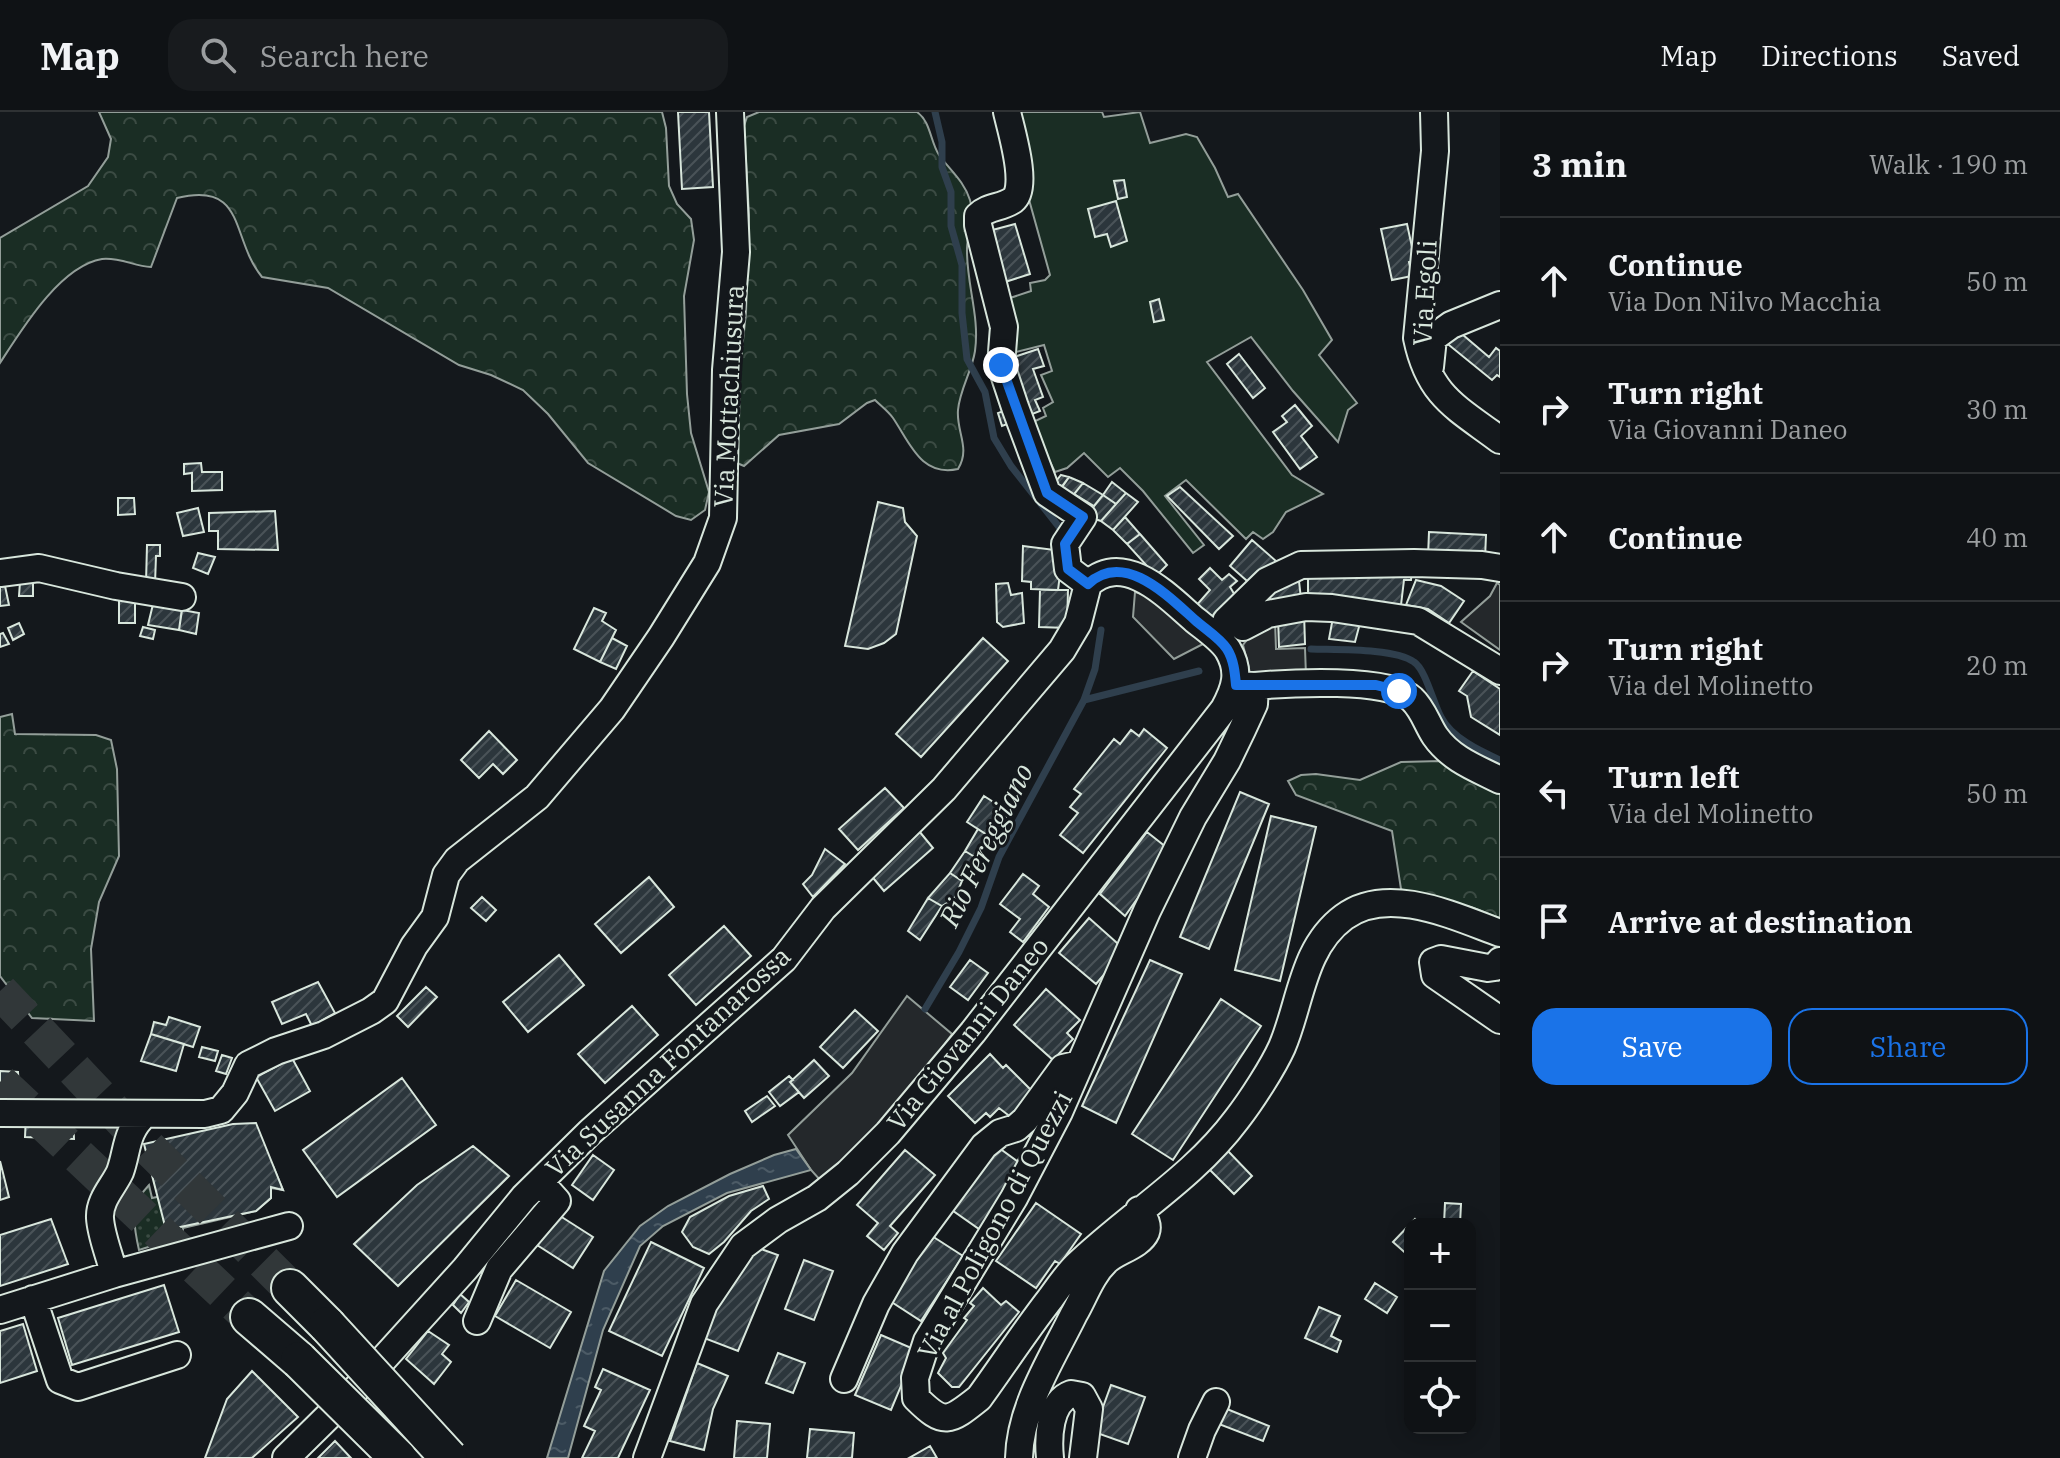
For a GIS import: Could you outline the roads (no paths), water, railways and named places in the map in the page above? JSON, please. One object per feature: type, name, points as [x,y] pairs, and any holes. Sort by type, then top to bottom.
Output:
[{"type":"highway","points":[[290,1288],[449,1458]]},
{"type":"highway","points":[[249,1317],[299,1360],[398,1458]]},
{"type":"street","name":"Via Mottachiusura","points":[[0,1113],[205,1114],[221,1110],[235,1093],[248,1065],[276,1051],[324,1035],[371,1011],[385,1001],[414,946],[435,917],[446,875],[457,860],[537,797],[612,709],[707,563],[723,518],[726,370],[736,252],[730,112]]},
{"type":"street","points":[[1007,112],[1020,190],[1010,201],[986,209],[978,216],[978,225],[1004,327],[1001,365],[1047,493],[1083,517],[1065,544],[1068,569],[1088,584],[1103,574],[1125,572],[1143,579],[1227,650],[1246,686],[1376,685],[1399,691],[1415,701],[1435,737],[1457,759],[1500,780]]},
{"type":"street","name":"Via Egoli","points":[[1434,112],[1435,151],[1417,338],[1429,377],[1443,397],[1500,440]]},
{"type":"street","points":[[1429,377],[1433,338],[1451,325],[1500,305]]},
{"type":"street","points":[[1500,568],[1427,564],[1301,565],[1267,581],[1226,621],[1228,624],[1306,607],[1418,621],[1500,671]]},
{"type":"street","points":[[0,573],[39,568],[182,597]]},
{"type":"street","name":"Via Susanna Fontanarossa","points":[[286,1458],[359,1386],[540,1182],[590,1132],[784,959],[823,908],[944,789],[1062,650],[1078,623],[1088,584]]},
{"type":"street","points":[[1227,650],[1243,627],[1256,619]]},
{"type":"street","name":"Via al Poligono di Quezzi","points":[[1246,686],[1254,704],[1227,761],[1193,817],[1153,897],[1059,1112],[1014,1198],[927,1341],[915,1378],[916,1398],[934,1416],[946,1418],[960,1413],[979,1398],[1074,1268],[1139,1210],[1193,1169],[1238,1119],[1282,1048],[1310,960],[1325,937],[1344,917],[1364,908],[1386,904],[1425,906],[1500,933]]},
{"type":"street","name":"Via Giovanni Daneo","points":[[647,1458],[704,1304],[743,1246],[778,1220],[817,1198],[848,1173],[888,1133],[973,1032],[1246,686]]},
{"type":"street","points":[[1425,906],[1427,921],[1497,952],[1500,958],[1495,967],[1441,959],[1433,962],[1433,969],[1435,975],[1500,1020]]},
{"type":"street","name":"Via al Poligono di Quezzi","points":[[844,1379],[876,1304],[905,1253],[984,1146],[1000,1133],[1016,1128],[1025,1120],[1063,1068],[1080,1064]]},
{"type":"street","points":[[114,1274],[99,1216],[106,1194],[120,1171],[128,1137],[145,1114]]},
{"type":"street","points":[[477,1321],[499,1269],[557,1201],[540,1182]]},
{"type":"street","points":[[1019,1458],[1026,1418],[1040,1383],[1094,1277],[1107,1260],[1146,1232],[1147,1223],[1139,1210]]},
{"type":"street","points":[[0,1310],[114,1274],[289,1226]]},
{"type":"street","points":[[33,1299],[60,1380],[78,1387],[177,1355]]},
{"type":"street","points":[[1050,1458],[1048,1438],[1059,1403],[1071,1394],[1082,1396],[1089,1409],[1083,1458]]},
{"type":"street","points":[[1192,1458],[1216,1402]]},
{"type":"water","points":[[796,1149],[811,1170],[727,1193],[663,1226],[640,1246],[603,1330],[568,1458],[547,1458],[604,1271],[640,1226],[668,1206],[730,1174]]},
{"type":"waterway","points":[[935,112],[942,142],[942,167],[951,192],[951,226],[962,265],[962,313],[967,359],[985,392],[994,438],[1011,466],[1063,532]]},
{"type":"waterway","name":"Rio Fereggiano","points":[[925,1009],[959,952],[981,908],[999,857],[1084,700],[1095,669],[1101,630]]},
{"type":"waterway","points":[[1311,649],[1379,652],[1414,662],[1422,672],[1446,725],[1467,743],[1500,760]]},
{"type":"waterway","points":[[1084,700],[1199,671]]},
{"type":"tunnel","points":[[0,991],[139,1138],[290,1288]]},
{"type":"tunnel","points":[[0,1082],[249,1317]]}]
